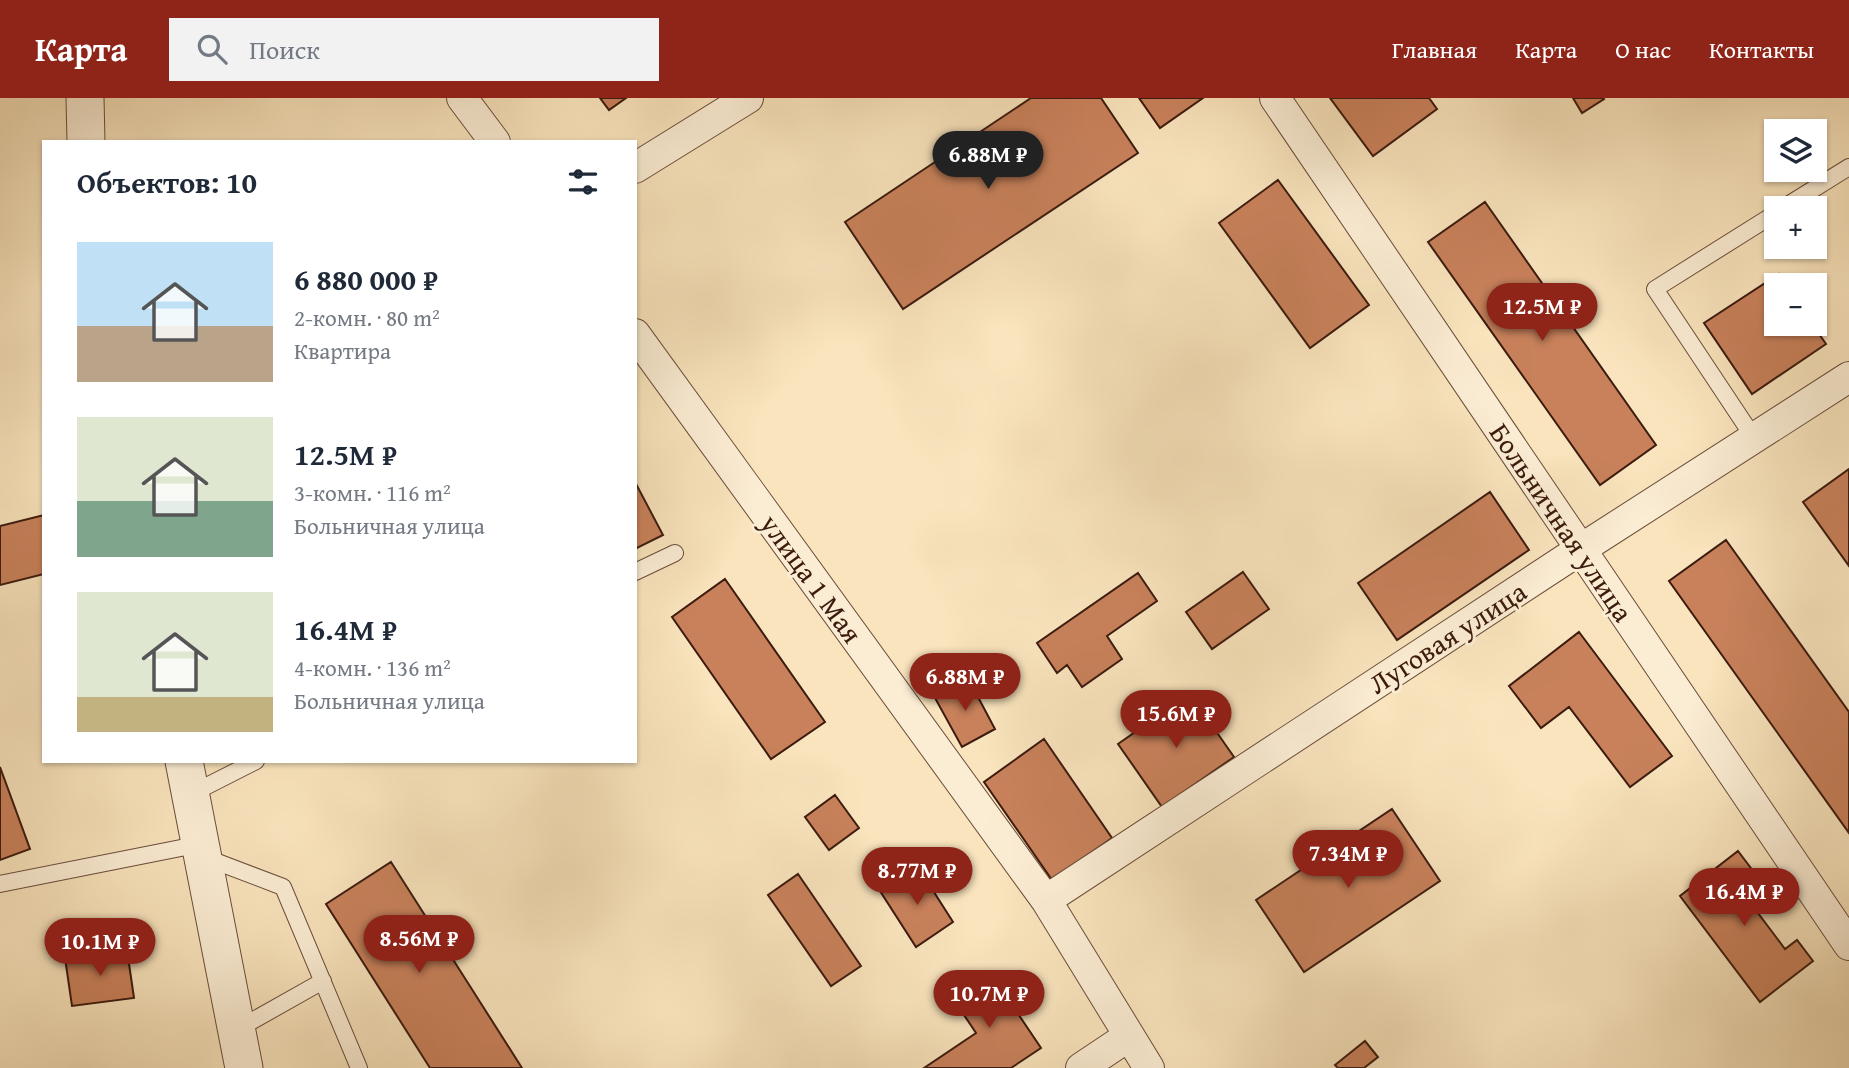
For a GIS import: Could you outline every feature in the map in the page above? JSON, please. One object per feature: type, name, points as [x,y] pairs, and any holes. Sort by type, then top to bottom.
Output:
[{"type":"street","points":[[85,98],[86,140]]},
{"type":"street","points":[[462,98],[494,140]]},
{"type":"street","points":[[637,167],[748,98]]},
{"type":"street","name":"Больничная улица","points":[[1275,98],[1849,946]]},
{"type":"street","name":"улица 1 Мая","points":[[637,337],[1046,900],[1149,1068]]},
{"type":"street","name":"Луговая улица","points":[[1046,900],[1849,377]]},
{"type":"street","points":[[188,777],[244,1068]]},
{"type":"street","points":[[1081,1068],[1129,1036]]},
{"type":"lane","points":[[1802,196],[1849,167]]},
{"type":"lane","points":[[1754,438],[1655,289],[1764,221]]},
{"type":"lane","points":[[637,571],[675,553]]},
{"type":"lane","points":[[188,777],[248,763]]},
{"type":"lane","points":[[0,884],[202,850],[283,887],[359,1068]]},
{"type":"lane","points":[[236,1030],[323,981]]},
{"type":"building","points":[[600,98],[626,98],[609,110]]},
{"type":"building","points":[[1031,98],[1101,98],[1138,153],[903,309],[845,222]]},
{"type":"building","points":[[1139,98],[1203,98],[1160,128]]},
{"type":"building","points":[[1330,98],[1429,98],[1437,109],[1373,156]]},
{"type":"building","points":[[1573,98],[1603,98],[1604,99],[1582,113]]},
{"type":"building","points":[[1278,180],[1369,305],[1310,348],[1219,223]]},
{"type":"building","points":[[1485,202],[1656,445],[1600,485],[1428,242]]},
{"type":"building","points":[[1764,284],[1764,336],[1820,336],[1826,344],[1752,394],[1704,323]]},
{"type":"building","points":[[1849,469],[1849,566],[1803,502]]},
{"type":"building","points":[[637,486],[663,535],[637,548]]},
{"type":"building","points":[[1490,492],[1529,550],[1397,640],[1358,583]]},
{"type":"building","points":[[42,516],[42,574],[0,585],[0,526]]},
{"type":"building","points":[[1726,540],[1849,712],[1849,833],[1669,581]]},
{"type":"building","points":[[1243,572],[1269,609],[1212,649],[1186,612]]},
{"type":"building","points":[[1138,573],[1157,601],[1107,636],[1122,659],[1082,687],[1067,665],[1057,673],[1037,643]]},
{"type":"building","points":[[725,579],[825,722],[771,759],[672,617]]},
{"type":"building","points":[[1579,632],[1672,756],[1630,787],[1569,707],[1541,728],[1509,686]]},
{"type":"building","points":[[969,680],[995,729],[962,747],[935,698]]},
{"type":"building","points":[[1190,694],[1234,757],[1162,807],[1118,744]]},
{"type":"building","points":[[1044,739],[1112,838],[1052,880],[984,782]]},
{"type":"building","points":[[0,767],[30,849],[0,860]]},
{"type":"building","points":[[835,795],[859,828],[829,850],[805,817]]},
{"type":"building","points":[[1392,809],[1440,881],[1304,972],[1256,900]]},
{"type":"building","points":[[1738,851],[1763,884],[1746,897],[1785,949],[1797,940],[1813,961],[1760,1002],[1680,896]]},
{"type":"building","points":[[391,862],[522,1068],[430,1068],[326,904]]},
{"type":"building","points":[[918,867],[953,922],[916,947],[880,891]]},
{"type":"building","points":[[798,874],[861,966],[831,986],[768,895]]},
{"type":"building","points":[[127,950],[134,998],[72,1006],[65,958]]},
{"type":"building","points":[[990,972],[1041,1048],[1011,1068],[924,1068],[976,1033],[952,997]]},
{"type":"building","points":[[1365,1041],[1378,1057],[1364,1068],[1338,1068],[1335,1065]]}]
